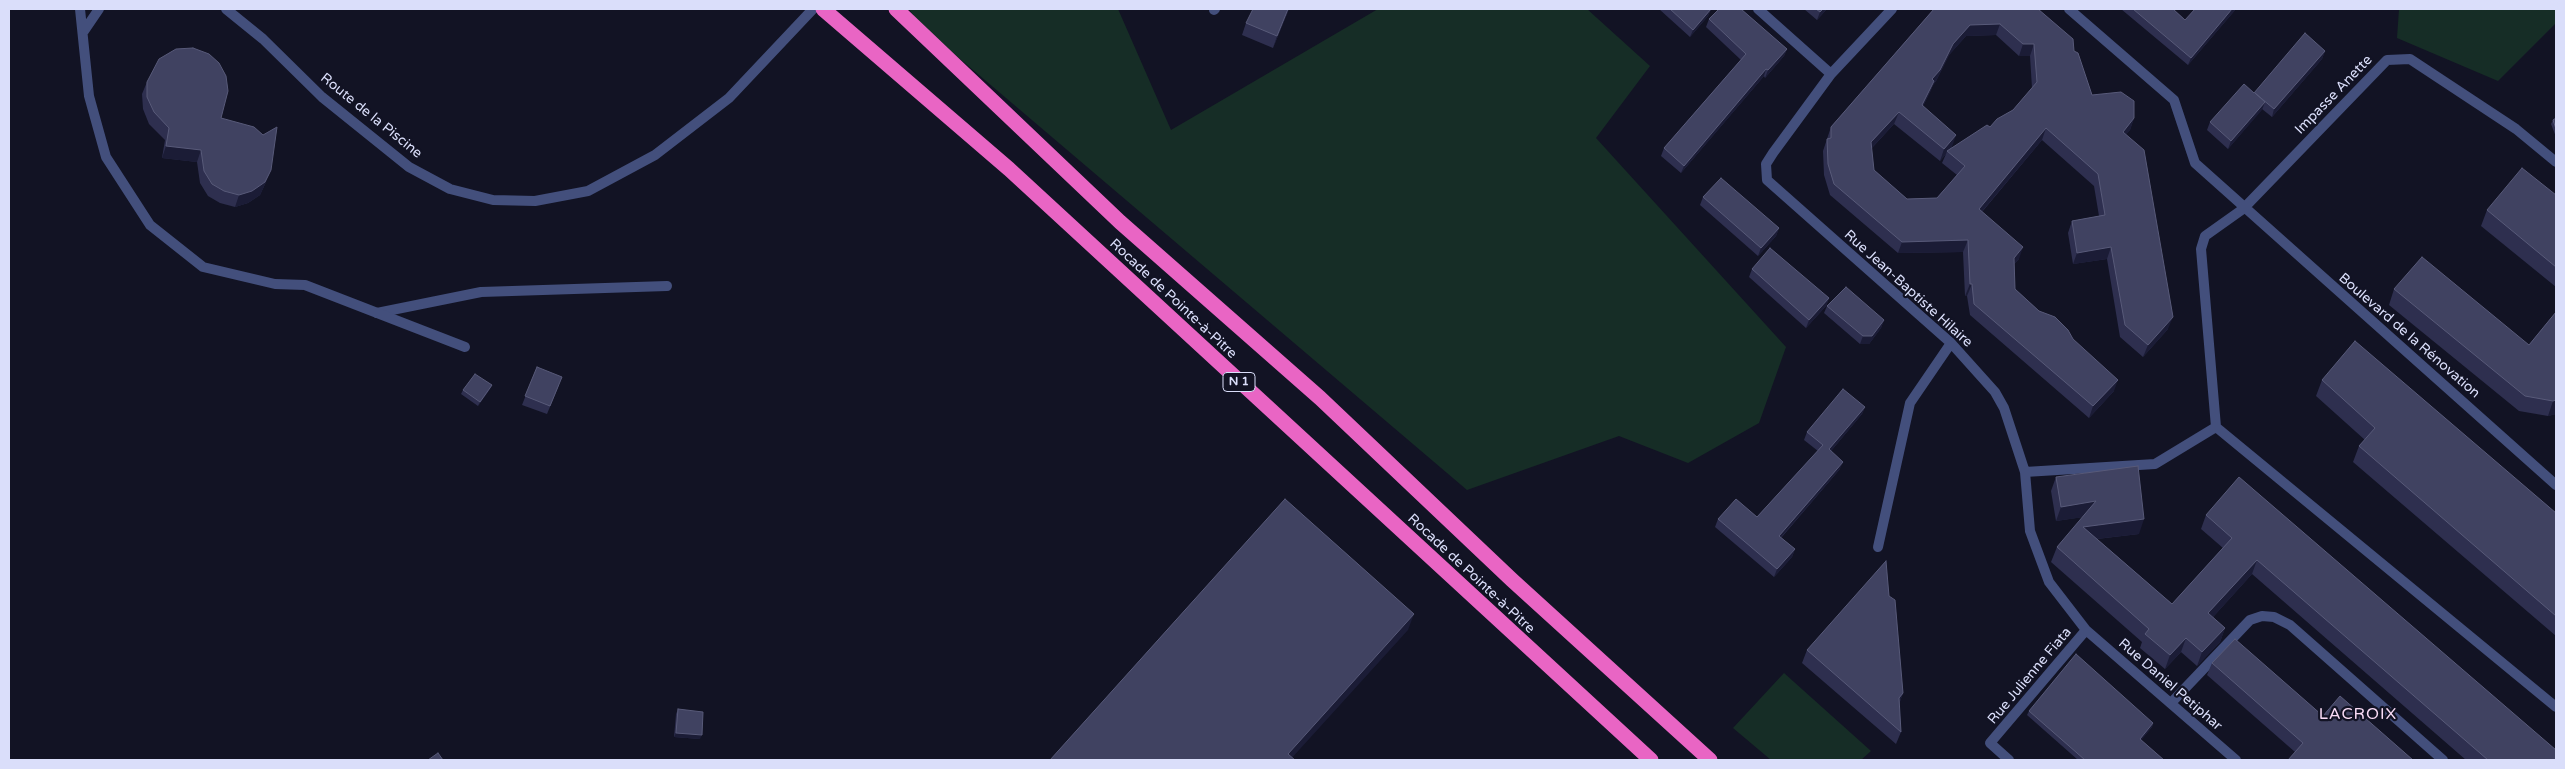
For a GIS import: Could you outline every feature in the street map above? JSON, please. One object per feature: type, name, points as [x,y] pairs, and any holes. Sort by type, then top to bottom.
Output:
[{"type":"highway","name":"Rocade de Pointe-à-Pitre","points":[[823,9],[1009,169],[1651,760]]},
{"type":"highway","name":"Rocade de Pointe-à-Pitre","points":[[896,9],[1120,222],[1320,398],[1512,580],[1710,760]]},
{"type":"street","points":[[80,9],[84,31],[89,96],[106,157],[150,225],[203,266],[275,284],[306,286],[465,347]]},
{"type":"street","points":[[84,31],[99,9]]},
{"type":"street","name":"Route de la Piscine","points":[[226,9],[263,40],[322,97],[409,167],[450,189],[493,200],[534,201],[588,191],[655,155],[729,98],[814,9]]},
{"type":"street","points":[[1758,9],[1830,74]]},
{"type":"street","name":"Rue Jean-Baptiste Hilaire","points":[[1892,9],[1830,74],[1766,164],[1767,180],[1950,343],[1995,392],[2004,408],[2025,472],[2030,531],[2049,582],[2086,630]]},
{"type":"street","points":[[2069,9],[2174,100],[2195,163],[2243,209]]},
{"type":"street","name":"Impasse Anette","points":[[2216,428],[2200,249],[2205,236],[2243,209],[2387,60],[2410,59],[2500,118],[2556,162]]},
{"type":"street","name":"Boulevard de la Rénovation","points":[[2243,209],[2556,485]]},
{"type":"street","points":[[378,313],[481,292],[667,286]]},
{"type":"street","points":[[1878,548],[1910,402],[1950,343]]},
{"type":"street","points":[[2025,472],[2154,464],[2216,428],[2556,707]]},
{"type":"street","points":[[2171,703],[2250,620],[2262,616],[2274,617],[2290,625],[2443,760]]},
{"type":"street","name":"Rue Daniel Petiphar","points":[[2086,630],[2236,760]]},
{"type":"street","name":"Rue Julienne Fiata","points":[[2009,760],[1990,743],[2086,630]]},
{"type":"green space","points":[[909,9],[1118,9],[1171,130],[1378,9],[1587,9],[1650,66],[1596,138],[1786,347],[1759,423],[1688,463],[1619,436],[1467,490],[919,24]]},
{"type":"green space","points":[[2399,9],[2556,9],[2556,23],[2498,81],[2397,38]]},
{"type":"green space","points":[[1784,673],[1871,751],[1861,760],[1771,760],[1733,728]]},
{"type":"building","points":[[1253,9],[1288,9],[1277,36],[1246,23]]},
{"type":"building","points":[[1670,9],[1711,9],[1693,30]]},
{"type":"building","points":[[1719,9],[1741,9],[1787,49],[1768,70],[1766,69],[1684,166],[1664,148],[1746,54],[1709,19]]},
{"type":"building","points":[[1934,9],[2038,9],[2073,39],[2074,51],[2078,53],[2092,95],[2121,92],[2134,101],[2134,118],[2123,132],[2144,150],[2173,317],[2148,345],[2125,325],[2111,247],[2077,253],[2072,221],[2105,215],[2098,174],[2046,128],[1979,209],[2023,247],[2014,258],[2015,289],[2039,311],[2055,317],[2068,330],[2073,339],[2118,380],[2093,406],[1974,304],[1972,284],[1970,284],[1968,240],[1902,242],[1834,184],[1828,164],[1827,139],[1831,138],[1831,127]],"holes":[[[2000,24],[2023,44],[2034,44],[2037,82],[2013,110],[1997,119],[1990,127],[1987,125],[1947,151],[1965,166],[1937,198],[1907,199],[1874,170],[1871,142],[1899,112],[1944,149],[1956,135],[1922,105],[1934,81],[1932,79],[1940,70],[1953,44],[1970,25]]]},
{"type":"building","points":[[2133,9],[2173,9],[2185,20],[2195,9],[2232,9],[2191,58]]},
{"type":"building","points":[[2305,33],[2325,51],[2274,109],[2255,93],[2265,102],[2231,141],[2210,122],[2244,84],[2254,93]]},
{"type":"building","points":[[193,48],[209,54],[219,63],[226,76],[228,91],[221,118],[254,127],[263,135],[277,127],[271,170],[265,182],[252,191],[239,195],[224,191],[212,184],[204,171],[201,150],[166,146],[169,128],[154,112],[147,97],[147,82],[159,59],[176,49]]},
{"type":"building","points":[[2556,118],[2556,129],[2553,120]]},
{"type":"building","points":[[2522,168],[2556,195],[2556,267],[2487,210]]},
{"type":"building","points":[[1721,178],[1779,228],[1761,248],[1703,197]]},
{"type":"building","points":[[1770,248],[1829,298],[1809,320],[1752,269]]},
{"type":"building","points":[[2422,257],[2529,345],[2556,312],[2556,400],[2525,396],[2394,289]]},
{"type":"building","points":[[1846,287],[1884,320],[1872,336],[1863,336],[1827,306]]},
{"type":"building","points":[[2355,341],[2556,513],[2556,616],[2359,446],[2375,428],[2322,380]]},
{"type":"building","points":[[537,367],[562,377],[550,406],[525,396]]},
{"type":"building","points":[[475,374],[492,385],[480,402],[463,390]]},
{"type":"building","points":[[1843,389],[1865,407],[1829,449],[1843,462],[1779,536],[1795,549],[1777,569],[1718,519],[1736,499],[1757,517],[1823,445],[1807,432]]},
{"type":"building","points":[[2138,466],[2144,519],[2083,527],[2172,604],[2232,538],[2206,515],[2239,477],[2556,750],[2556,760],[2488,760],[2257,560],[2208,613],[2225,628],[2202,652],[2186,638],[2170,655],[2145,634],[2149,629],[2057,547],[2096,501],[2061,507],[2056,477]]},
{"type":"building","points":[[1285,499],[1414,614],[1288,754],[1295,760],[1050,760]]},
{"type":"building","points":[[1886,561],[1889,596],[1895,600],[1903,693],[1899,698],[1901,732],[1807,650]]},
{"type":"building","points":[[2235,639],[2323,716],[2340,696],[2413,760],[2288,760],[2303,743],[2212,663]]},
{"type":"building","points":[[2076,654],[2153,723],[2140,739],[2164,760],[2085,760],[2029,711]]},
{"type":"building","points":[[678,709],[703,712],[702,735],[676,733]]},
{"type":"building","points":[[438,753],[443,760],[428,760]]},
{"type":"district","name":"LACROIX","points":[[2358,715]]}]
